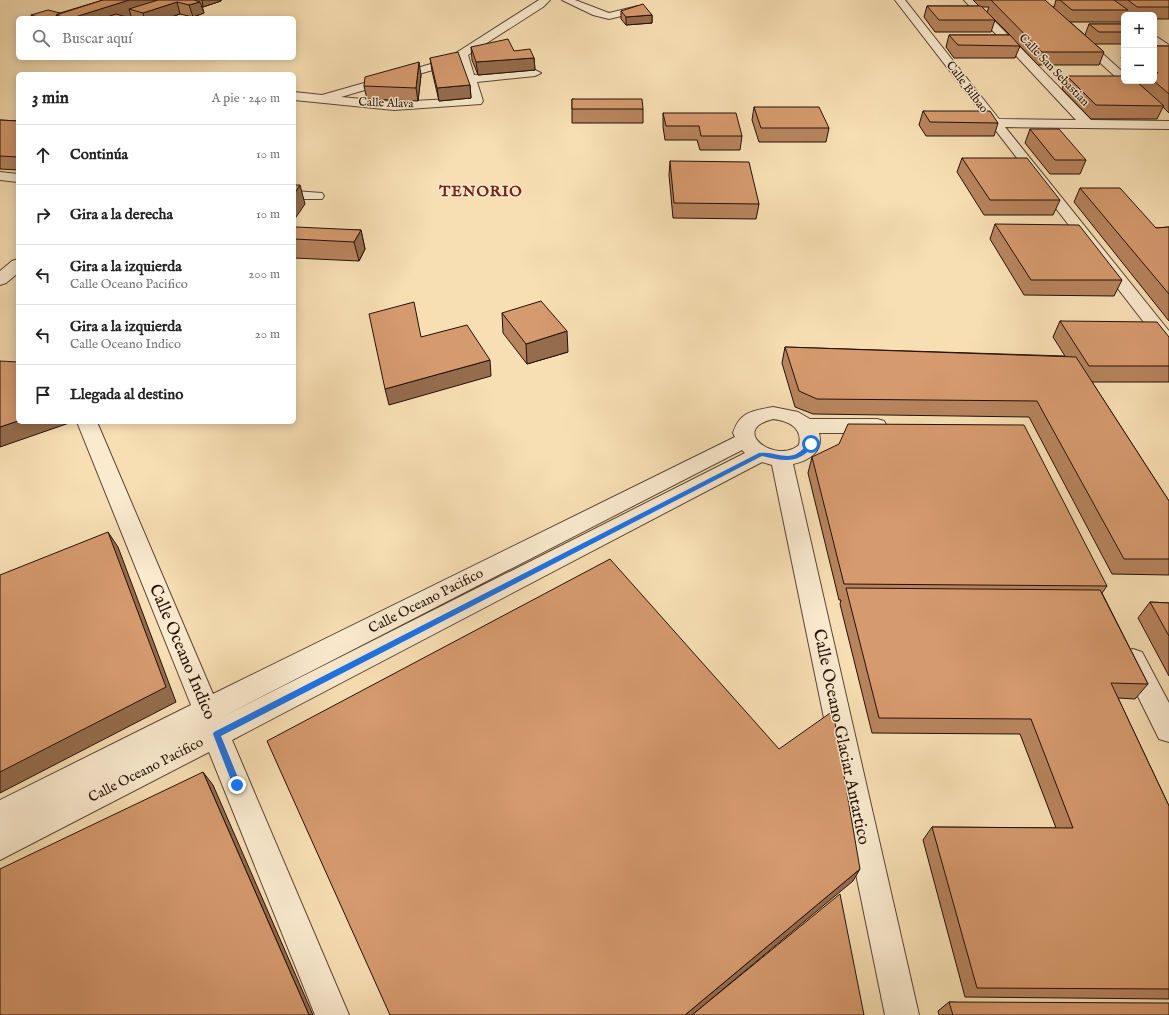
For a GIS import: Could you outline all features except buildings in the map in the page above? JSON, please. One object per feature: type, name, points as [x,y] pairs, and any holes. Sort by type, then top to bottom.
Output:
[{"type":"street","points":[[322,99],[449,62],[540,5],[545,0]]},
{"type":"street","points":[[567,0],[597,13],[609,16],[638,9]]},
{"type":"street","name":"Calle Bilbao","points":[[900,0],[1169,343]]},
{"type":"street","name":"Calle San Sebastian","points":[[968,0],[1087,124]]},
{"type":"street","points":[[1036,0],[1121,76]]},
{"type":"street","points":[[1067,27],[1081,27]]},
{"type":"street","points":[[1157,37],[1169,35]]},
{"type":"street","points":[[1157,40],[1169,50]]},
{"type":"street","points":[[462,54],[470,79],[536,73]]},
{"type":"street","name":"Calle Alava","points":[[296,96],[394,106],[477,102],[470,79]]},
{"type":"street","points":[[1158,111],[1169,121]]},
{"type":"street","points":[[995,123],[1169,125]]},
{"type":"street","points":[[0,176],[16,178]]},
{"type":"street","points":[[296,195],[317,196]]},
{"type":"street","points":[[0,280],[16,266]]},
{"type":"street","points":[[773,413],[785,415],[797,419],[805,426],[811,435],[811,444],[805,452],[795,457],[763,451],[743,432],[745,424],[752,418],[762,414],[773,413]]},
{"type":"street","name":"Calle Oceano Indico","points":[[88,424],[332,1015]]},
{"type":"street","points":[[805,426],[897,426]]},
{"type":"street","name":"Calle Oceano Pacifico","points":[[0,815],[212,723],[763,451]]},
{"type":"street","name":"Calle Oceano Glaciar Antartico","points":[[763,451],[788,494],[902,1015]]},
{"type":"street","points":[[1123,639],[1169,730]]},
{"type":"street","name":"Calle Oceano Pacifico","points":[[0,845],[212,723]]},
{"type":"district","name":"TENORIO","points":[[481,191]]},
{"type":"route","points":[[237,785],[217,734],[761,454],[771,458],[782,459],[795,457],[805,452],[811,444]]}]
